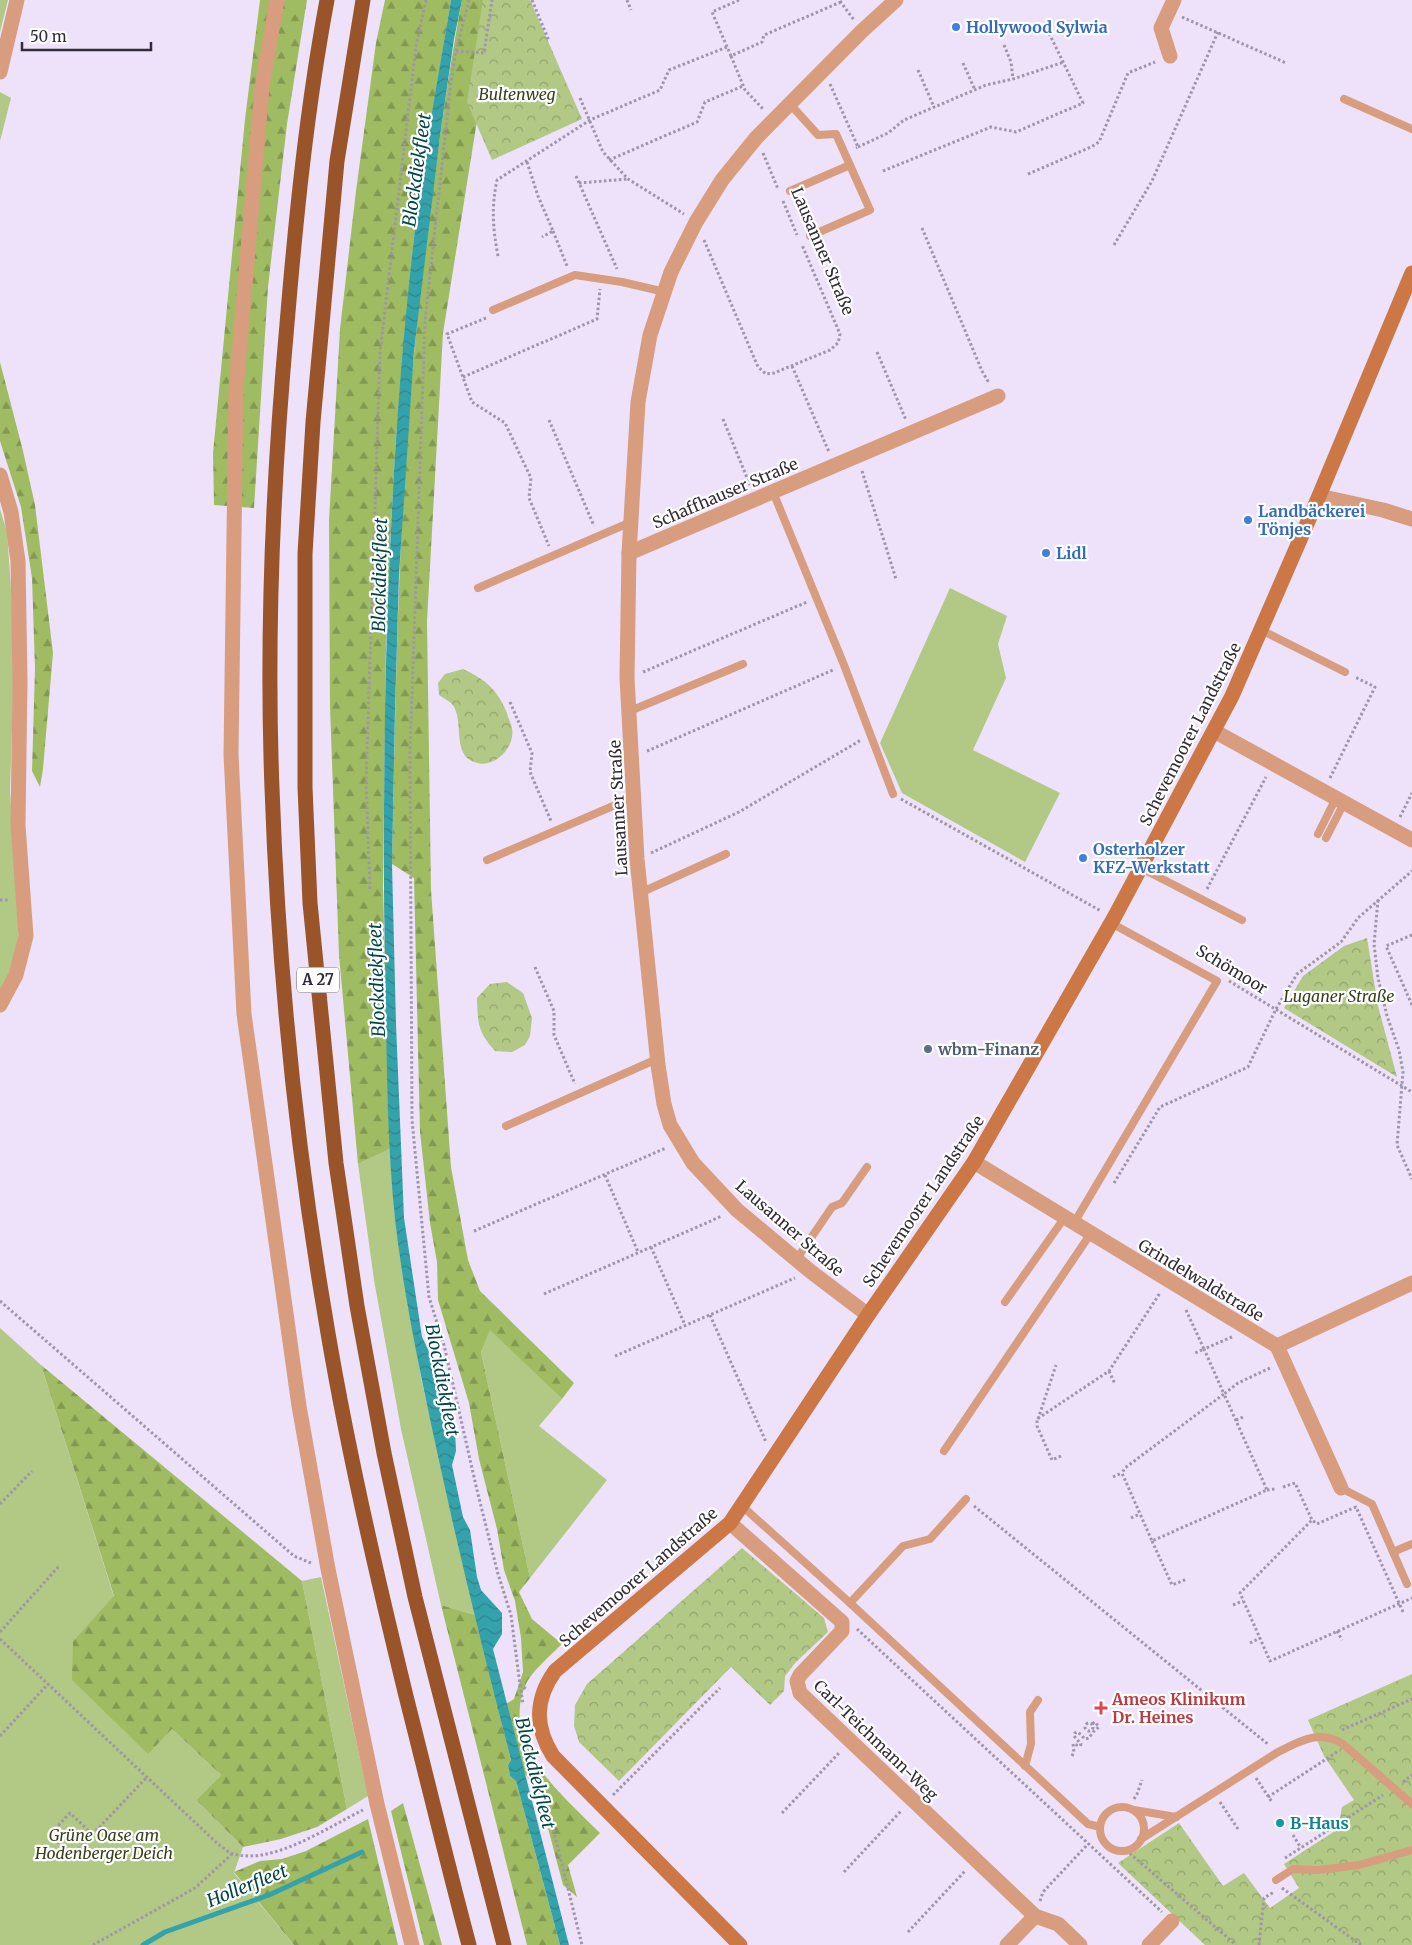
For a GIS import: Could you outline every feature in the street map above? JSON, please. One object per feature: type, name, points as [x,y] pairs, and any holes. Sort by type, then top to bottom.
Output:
[{"type":"highway","name":"A 27","points":[[327,0],[304,149],[290,281],[279,416],[272,546],[270,667],[272,787],[286,1025],[303,1169],[321,1292],[351,1453],[381,1593],[469,1945]]},
{"type":"highway","name":"A 27","points":[[363,0],[337,161],[313,422],[305,554],[305,787],[310,903],[336,1163],[357,1306],[384,1453],[415,1597],[504,1945]]},
{"type":"street","points":[[0,72],[17,0]]},
{"type":"street","points":[[277,0],[262,87],[236,389],[231,754],[244,1014],[299,1406],[328,1569],[377,1804],[412,1945]]},
{"type":"street","name":"Lausanner Straße","points":[[868,1315],[796,1260],[737,1210],[693,1163],[670,1124],[664,1104],[657,1059],[637,859],[628,678],[629,553],[638,402],[650,335],[671,272],[696,222],[722,180],[756,138],[862,31],[896,0]]},
{"type":"street","points":[[1170,56],[1162,28],[1171,5]]},
{"type":"street","name":"Schevemoorer Landstraße","points":[[740,1945],[560,1764],[541,1734],[538,1719],[541,1699],[548,1680],[555,1671],[730,1523],[868,1315],[974,1162],[1113,920],[1232,696],[1412,275]]},
{"type":"street","name":"Schaffhauser Straße","points":[[629,553],[998,396]]},
{"type":"street","points":[[0,476],[10,512],[18,561],[20,682],[18,825],[26,936],[16,975],[0,1005]]},
{"type":"street","points":[[1319,496],[1383,510],[1412,519]]},
{"type":"street","points":[[1214,731],[1412,840]]},
{"type":"street","name":"Grindelwaldstraße","points":[[974,1162],[1277,1346]]},
{"type":"street","points":[[1341,1488],[1277,1346],[1412,1283]]},
{"type":"street","points":[[730,1523],[838,1617],[843,1626]]},
{"type":"street","name":"Carl-Teichmann-Weg","points":[[843,1626],[842,1631],[800,1675],[797,1681],[800,1693],[1035,1916],[1058,1924],[1080,1945]]},
{"type":"street","points":[[1007,1945],[1035,1916]]},
{"type":"street","points":[[1149,1945],[1172,1921]]},
{"type":"lane","points":[[1344,99],[1412,129]]},
{"type":"lane","points":[[790,104],[818,135],[836,134],[870,210],[810,236]]},
{"type":"lane","points":[[790,191],[850,165]]},
{"type":"lane","points":[[493,310],[575,275],[622,282],[664,292]]},
{"type":"lane","points":[[773,492],[844,665],[893,794]]},
{"type":"lane","points":[[478,588],[631,522]]},
{"type":"lane","points":[[1260,630],[1346,672]]},
{"type":"lane","points":[[630,711],[744,664]]},
{"type":"lane","points":[[1318,834],[1334,797]]},
{"type":"lane","points":[[1326,838],[1334,797]]},
{"type":"lane","points":[[487,860],[634,798]]},
{"type":"lane","points":[[640,893],[726,854]]},
{"type":"lane","points":[[1141,868],[1242,920]]},
{"type":"lane","points":[[1005,1302],[1070,1220],[1218,981],[1113,920]]},
{"type":"lane","points":[[506,1126],[657,1059]]},
{"type":"lane","points":[[796,1260],[832,1207],[842,1202],[867,1167]]},
{"type":"lane","points":[[944,1451],[1091,1233]]},
{"type":"lane","points":[[1341,1488],[1372,1504],[1407,1584]]},
{"type":"lane","points":[[850,1603],[903,1546],[930,1539],[966,1499]]},
{"type":"lane","points":[[742,1506],[850,1603],[1088,1824],[1100,1827]]},
{"type":"lane","points":[[1393,1552],[1412,1544]]},
{"type":"lane","points":[[1025,1766],[1031,1744],[1030,1712],[1038,1700]]},
{"type":"lane","points":[[1176,1817],[1130,1809],[1112,1809],[1106,1813],[1100,1827],[1103,1840],[1108,1845],[1113,1848],[1126,1850],[1278,1752],[1297,1743],[1320,1736],[1336,1740],[1412,1804]]},
{"type":"lane","points":[[1130,1809],[1142,1820],[1143,1833],[1141,1839]]},
{"type":"lane","points":[[1276,1880],[1294,1869],[1318,1870],[1358,1865],[1412,1850]]},
{"type":"path","points":[[370,889],[366,782],[380,353],[416,46],[426,0]]},
{"type":"path","points":[[468,0],[451,81],[425,321],[410,752],[412,1120],[429,1297],[444,1345],[477,1490],[498,1574],[511,1615],[523,1703],[522,1726],[525,1735]]},
{"type":"path","points":[[456,51],[484,53],[492,0]]},
{"type":"path","points":[[532,0],[549,42]]},
{"type":"path","points":[[627,0],[631,10]]},
{"type":"path","points":[[739,0],[712,12],[745,90],[774,120]]},
{"type":"path","points":[[731,56],[762,42],[764,35],[840,1],[862,31]]},
{"type":"path","points":[[1171,5],[1218,32],[1286,63]]},
{"type":"path","points":[[884,171],[992,127],[1016,132],[1083,103],[1046,27]]},
{"type":"path","points":[[1114,245],[1152,181],[1218,32]]},
{"type":"path","points":[[1004,45],[1011,62],[1013,79]]},
{"type":"path","points":[[498,256],[492,203],[497,180],[590,120],[660,90],[670,70],[727,47]]},
{"type":"path","points":[[1028,174],[1099,142],[1128,73],[1170,56]]},
{"type":"path","points":[[845,153],[888,133],[904,120],[986,85],[1013,79],[1064,62]]},
{"type":"path","points":[[963,63],[975,90]]},
{"type":"path","points":[[823,70],[858,147]]},
{"type":"path","points":[[918,70],[934,107]]},
{"type":"path","points":[[610,160],[697,122],[705,102],[743,86]]},
{"type":"path","points":[[580,98],[603,152],[610,160],[628,179],[696,222]]},
{"type":"path","name":"Lausanner Straße","points":[[756,138],[779,192]]},
{"type":"path","points":[[527,162],[538,196],[571,276]]},
{"type":"path","points":[[576,176],[622,282]]},
{"type":"path","points":[[579,183],[628,179]]},
{"type":"path","name":"Lausanner Straße","points":[[696,222],[758,367],[766,374],[774,373],[830,350],[838,343],[840,334],[783,200]]},
{"type":"path","points":[[922,228],[982,371],[998,396]]},
{"type":"path","points":[[542,237],[553,231]]},
{"type":"path","points":[[462,377],[597,319],[601,279]]},
{"type":"path","points":[[493,310],[491,316],[447,334],[472,402],[505,423],[531,478],[529,498],[553,555]]},
{"type":"path","points":[[876,352],[912,433]]},
{"type":"path","points":[[792,366],[835,466]]},
{"type":"path","points":[[723,419],[756,499]]},
{"type":"path","points":[[549,420],[598,536]]},
{"type":"path","points":[[857,456],[896,579]]},
{"type":"path","points":[[628,678],[817,598]]},
{"type":"path","points":[[632,758],[844,665]]},
{"type":"path","points":[[1334,797],[1375,687],[1346,672]]},
{"type":"path","points":[[510,702],[532,753],[530,772],[555,831]]},
{"type":"path","points":[[637,859],[739,812],[870,735]]},
{"type":"path","points":[[1202,899],[1273,764]]},
{"type":"path","points":[[1393,830],[1412,793]]},
{"type":"path","points":[[893,794],[1113,920]]},
{"type":"path","points":[[1110,1189],[1160,1107],[1248,1067],[1276,1009],[1297,974],[1341,942],[1358,918],[1412,871]]},
{"type":"path","points":[[1378,899],[1374,944],[1378,978],[1404,1072],[1397,1145],[1412,1179]]},
{"type":"path","points":[[1412,935],[1386,946],[1412,1005]]},
{"type":"path","points":[[535,967],[554,1011],[554,1036],[579,1094]]},
{"type":"path","name":"Schömoor","points":[[1226,980],[1412,1092]]},
{"type":"path","points":[[474,1231],[680,1142]]},
{"type":"path","points":[[605,1175],[638,1252]]},
{"type":"path","points":[[544,1294],[737,1210]]},
{"type":"path","points":[[651,1247],[685,1325]]},
{"type":"path","points":[[615,1356],[810,1271]]},
{"type":"path","points":[[1037,1419],[1109,1371],[1168,1280]]},
{"type":"path","points":[[0,1301],[294,1556],[328,1569]]},
{"type":"path","points":[[1186,1308],[1267,1490]]},
{"type":"path","points":[[710,1314],[773,1458]]},
{"type":"path","points":[[1193,1354],[1249,1329]]},
{"type":"path","points":[[1113,1477],[1122,1473],[1124,1468],[1238,1383],[1284,1362]]},
{"type":"path","points":[[1056,1365],[1037,1419],[1037,1426],[1052,1460],[1062,1456]]},
{"type":"path","points":[[1109,1371],[1115,1384]]},
{"type":"path","points":[[1236,1420],[1243,1417]]},
{"type":"path","points":[[1258,1470],[1265,1467]]},
{"type":"path","points":[[0,1504],[32,1471]]},
{"type":"path","points":[[1122,1473],[1172,1585],[1187,1578]]},
{"type":"path","points":[[1284,1487],[1295,1483],[1312,1520],[1316,1524],[1356,1507],[1403,1612]]},
{"type":"path","points":[[1152,1541],[1275,1488]]},
{"type":"path","points":[[1255,1495],[1258,1501]]},
{"type":"path","points":[[966,1499],[1278,1752]]},
{"type":"path","points":[[1224,1509],[1227,1515]]},
{"type":"path","points":[[1131,1518],[1140,1514]]},
{"type":"path","points":[[1312,1520],[1240,1593],[1270,1661],[1412,1598]]},
{"type":"path","points":[[0,1632],[60,1565]]},
{"type":"path","points":[[1233,1605],[1243,1601]]},
{"type":"path","points":[[843,1626],[851,1624],[1172,1921]]},
{"type":"path","points":[[1337,1631],[1342,1640]]},
{"type":"path","points":[[1250,1643],[1260,1638]]},
{"type":"path","points":[[0,1639],[218,1844],[232,1854],[254,1857],[281,1849],[315,1835],[377,1804]]},
{"type":"path","points":[[0,1736],[48,1684]]},
{"type":"path","points":[[520,1685],[541,1699]]},
{"type":"path","points":[[602,1806],[720,1688]]},
{"type":"path","points":[[1327,1737],[1412,1699]]},
{"type":"path","points":[[1072,1756],[1074,1752],[1073,1744],[1078,1746],[1081,1744],[1074,1736],[1075,1733],[1078,1732],[1085,1739],[1089,1738],[1099,1727],[1096,1722],[1092,1724]]},
{"type":"path","points":[[782,1813],[850,1741]]},
{"type":"path","points":[[528,1744],[542,1780],[582,1945]]},
{"type":"path","points":[[1268,1797],[1345,1747]]},
{"type":"path","points":[[1250,1770],[1272,1802]]},
{"type":"path","points":[[92,1834],[70,1813],[50,1834],[72,1856],[147,1777]]},
{"type":"path","points":[[1130,1809],[1142,1780]]},
{"type":"path","points":[[1282,1860],[1394,1788]]},
{"type":"path","points":[[1214,1793],[1238,1829]]},
{"type":"path","points":[[844,1872],[912,1799]]},
{"type":"path","points":[[1293,1835],[1301,1848]]},
{"type":"path","points":[[1035,1916],[1044,1892],[1088,1844]]},
{"type":"path","points":[[1126,1850],[1236,1945]]},
{"type":"path","points":[[93,1945],[195,1888],[232,1854]]},
{"type":"path","points":[[908,1932],[976,1860]]},
{"type":"path","points":[[1259,1945],[1264,1898],[1281,1887],[1361,1945]]},
{"type":"green space","points":[[0,0],[8,0],[0,32]]},
{"type":"green space","points":[[260,0],[307,0],[287,124],[268,287],[254,508],[214,505],[213,453],[245,119]]},
{"type":"green space","points":[[385,0],[451,0],[414,237],[396,438],[391,524],[386,648],[383,887],[390,1149],[358,1164],[339,955],[330,707],[329,520],[340,329],[376,43]]},
{"type":"green space","points":[[462,0],[500,0],[480,102],[443,333],[427,621],[431,890],[451,1167],[468,1260],[480,1291],[574,1383],[562,1399],[490,1330],[481,1352],[530,1578],[519,1592],[532,1619],[562,1644],[537,1669],[526,1684],[520,1706],[521,1727],[528,1748],[539,1767],[569,1803],[600,1833],[568,1865],[577,1897],[563,1885],[538,1790],[524,1773],[506,1704],[514,1699],[523,1672],[521,1638],[515,1601],[504,1570],[497,1529],[479,1459],[469,1403],[438,1300],[437,1262],[430,1223],[420,1132],[414,878],[392,864],[395,704],[409,404],[435,172]]},
{"type":"green space","name":"Bultenweg","points":[[483,0],[530,0],[582,119],[492,160],[467,102]]},
{"type":"green space","points":[[0,92],[11,98],[0,141]]},
{"type":"green space","points":[[0,362],[35,505],[53,653],[40,787],[32,771],[35,669],[32,578],[21,507],[0,441]]},
{"type":"green space","points":[[0,509],[7,532],[11,588],[14,665],[10,792],[20,921],[16,955],[0,992]]},
{"type":"green space","points":[[950,588],[1007,616],[998,644],[1006,678],[973,750],[1060,793],[1025,862],[902,793],[880,743]]},
{"type":"green space","points":[[463,669],[484,681],[495,691],[507,713],[512,728],[510,744],[506,751],[494,761],[478,763],[470,760],[465,755],[460,742],[456,710],[452,704],[439,695],[438,683],[445,674]]},
{"type":"green space","name":"Luganer Straße","points":[[1367,938],[1378,1006],[1397,1077],[1284,1008],[1303,976],[1344,946]]},
{"type":"green space","points":[[507,982],[523,993],[532,1018],[530,1036],[525,1045],[512,1052],[495,1051],[482,1032],[478,1014],[477,998],[490,984]]},
{"type":"green space","points":[[390,1149],[395,1217],[421,1378],[475,1615],[441,1605],[401,1429],[374,1280],[358,1164]]},
{"type":"green space","name":"Grüne Oase am Hodenberger Deich","points":[[0,1328],[41,1365],[114,1597],[73,1641],[148,1753],[172,1729],[221,1775],[196,1800],[243,1847],[234,1873],[294,1945],[0,1945]]},
{"type":"green space","points":[[490,1329],[562,1399],[539,1426],[607,1480],[530,1578],[481,1352]]},
{"type":"green space","points":[[41,1365],[302,1581],[347,1809],[317,1827],[281,1839],[243,1847],[196,1800],[221,1775],[172,1729],[148,1754],[72,1680],[73,1641],[114,1596]]},
{"type":"green space","points":[[742,1548],[824,1618],[828,1632],[796,1662],[785,1676],[784,1691],[770,1705],[731,1667],[619,1781],[579,1742],[574,1726],[575,1705],[587,1684]]},
{"type":"green space","points":[[321,1577],[368,1796],[347,1809],[302,1581]]},
{"type":"green space","points":[[441,1605],[475,1615],[511,1760],[508,1765],[510,1776],[516,1781],[560,1945],[527,1945]]},
{"type":"green space","points":[[1412,1674],[1412,1945],[1205,1945],[1118,1863],[1179,1823],[1223,1886],[1244,1873],[1270,1908],[1299,1888],[1284,1864],[1338,1829],[1342,1807],[1354,1800],[1324,1756],[1308,1720]]},
{"type":"green space","points":[[403,1803],[442,1945],[424,1945],[391,1811]]},
{"type":"green space","points":[[368,1819],[398,1945],[294,1945],[234,1872],[260,1861],[282,1859],[306,1851]]},
{"type":"water","points":[[451,0],[462,0],[454,39],[440,136],[414,351],[399,575],[392,864],[404,1218],[422,1337],[428,1349],[439,1390],[439,1405],[455,1431],[456,1451],[452,1465],[463,1517],[470,1530],[477,1577],[481,1590],[502,1613],[502,1634],[493,1649],[569,1945],[560,1945],[516,1781],[510,1776],[508,1765],[511,1760],[455,1532],[403,1278],[395,1219],[388,1122],[384,835],[385,710],[391,533],[402,356],[414,238],[426,148]]},
{"type":"waterway","name":"Hollerfleet","points":[[143,1945],[165,1932],[269,1895],[362,1852]]},
{"type":"place","name":"Hollywood Sylwia","points":[[956,27]]},
{"type":"place","name":"Landbäckerei Tönjes","points":[[1248,520]]},
{"type":"place","name":"Lidl","points":[[1046,553]]},
{"type":"place","name":"Osterholzer KFZ-Werkstatt","points":[[1083,858]]},
{"type":"place","name":"wbm-Finanz","points":[[928,1049]]},
{"type":"place","name":"Ameos Klinikum Dr. Heines","points":[[1101,1708]]},
{"type":"place","name":"B-Haus","points":[[1280,1823]]},
{"type":"water label","name":"Blockdiekfleet","points":[[417,170]]},
{"type":"water label","name":"Blockdiekfleet","points":[[380,575]]},
{"type":"water label","name":"Blockdiekfleet","points":[[377,980]]},
{"type":"water label","name":"Blockdiekfleet","points":[[442,1380]]},
{"type":"water label","name":"Blockdiekfleet","points":[[535,1773]]}]
